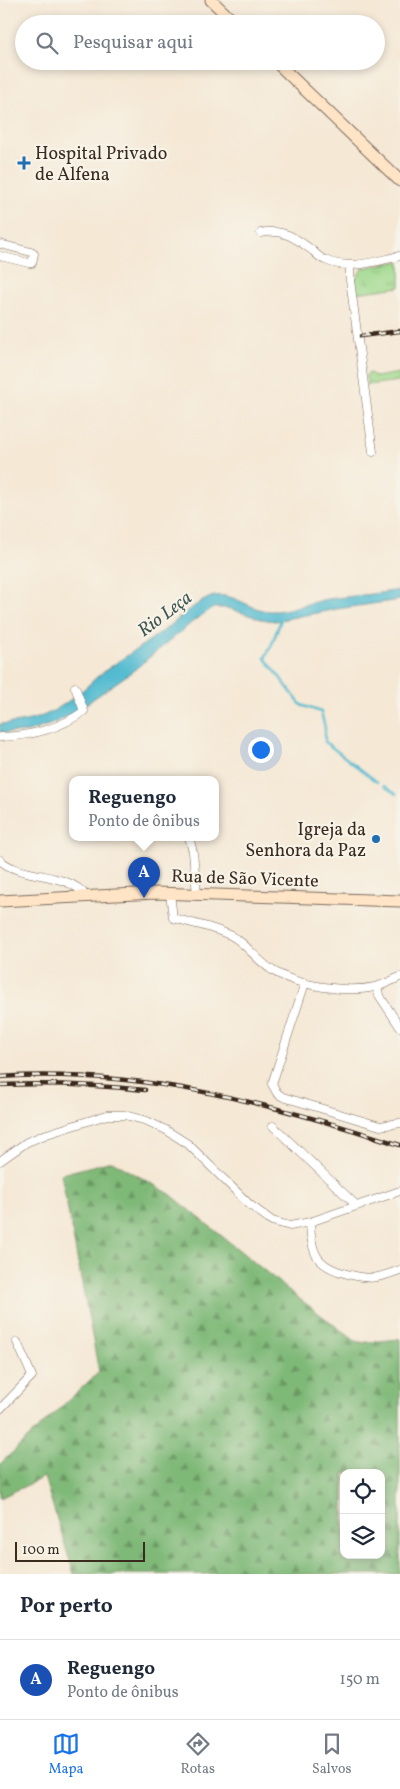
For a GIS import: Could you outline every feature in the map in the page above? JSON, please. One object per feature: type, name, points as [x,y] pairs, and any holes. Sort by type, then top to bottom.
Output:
[{"type":"main road","points":[[211,0],[227,15]]},
{"type":"main road","points":[[284,70],[400,181]]},
{"type":"main road","name":"Rua de São Vicente","points":[[0,901],[170,893],[400,900]]},
{"type":"street","points":[[261,233],[270,230],[282,232],[292,236],[324,260],[350,266],[400,256]]},
{"type":"street","points":[[0,244],[31,252],[34,254],[34,257],[32,263],[29,263],[0,256]]},
{"type":"street","points":[[350,266],[350,280],[373,452]]},
{"type":"street","points":[[0,738],[31,734],[74,718],[84,711],[76,687]]},
{"type":"street","points":[[190,841],[197,894]]},
{"type":"street","points":[[0,860],[14,868],[44,875],[73,885],[79,888],[86,896]]},
{"type":"street","points":[[170,893],[173,918],[230,935],[244,944],[258,960],[272,971],[290,979],[305,983],[355,989],[377,987],[400,977]]},
{"type":"street","points":[[305,983],[272,1084],[273,1088],[283,1098],[380,1126],[400,1123]]},
{"type":"street","points":[[377,987],[379,995],[400,1027]]},
{"type":"street","points":[[0,1161],[27,1142],[47,1134],[107,1115],[125,1115],[148,1121],[188,1144],[250,1205],[272,1221],[290,1226],[310,1222],[400,1191]]},
{"type":"street","points":[[273,1126],[357,1206]]},
{"type":"street","points":[[310,1222],[314,1248],[318,1258],[326,1266],[367,1279],[400,1270]]},
{"type":"street","points":[[0,1409],[32,1376],[17,1342]]},
{"type":"green space","points":[[400,261],[400,287],[356,293],[354,281],[363,268]]},
{"type":"green space","points":[[370,373],[376,377],[400,373],[400,381],[367,385],[366,375]]},
{"type":"green space","points":[[112,1161],[170,1194],[297,1297],[358,1343],[400,1339],[400,1574],[74,1574],[44,1477],[0,1498],[0,1464],[99,1372],[61,1174]]},
{"type":"water","points":[[400,590],[400,600],[337,609],[275,621],[261,619],[227,608],[213,608],[196,619],[134,670],[72,714],[54,723],[28,732],[0,733],[0,724],[26,721],[46,715],[65,704],[100,675],[195,606],[211,597],[226,596],[262,610],[276,611],[328,599]]},
{"type":"waterway","points":[[282,617],[265,658],[301,705],[321,712],[325,728],[325,742],[377,782]]},
{"type":"waterway","points":[[384,786],[396,794]]},
{"type":"railway","points":[[361,336],[400,331]]},
{"type":"railway","points":[[0,1077],[51,1076],[153,1083],[203,1092],[302,1115],[400,1145]]},
{"type":"railway","points":[[0,1085],[72,1085],[145,1090]]},
{"type":"place","name":"Hospital Privado de Alfena","points":[[24,163]]},
{"type":"place","name":"Igreja da Senhora da Paz","points":[[376,839]]},
{"type":"place","name":"Reguengo","points":[[144,898]]},
{"type":"water label","name":"Rio Leça","points":[[164,613]]}]
